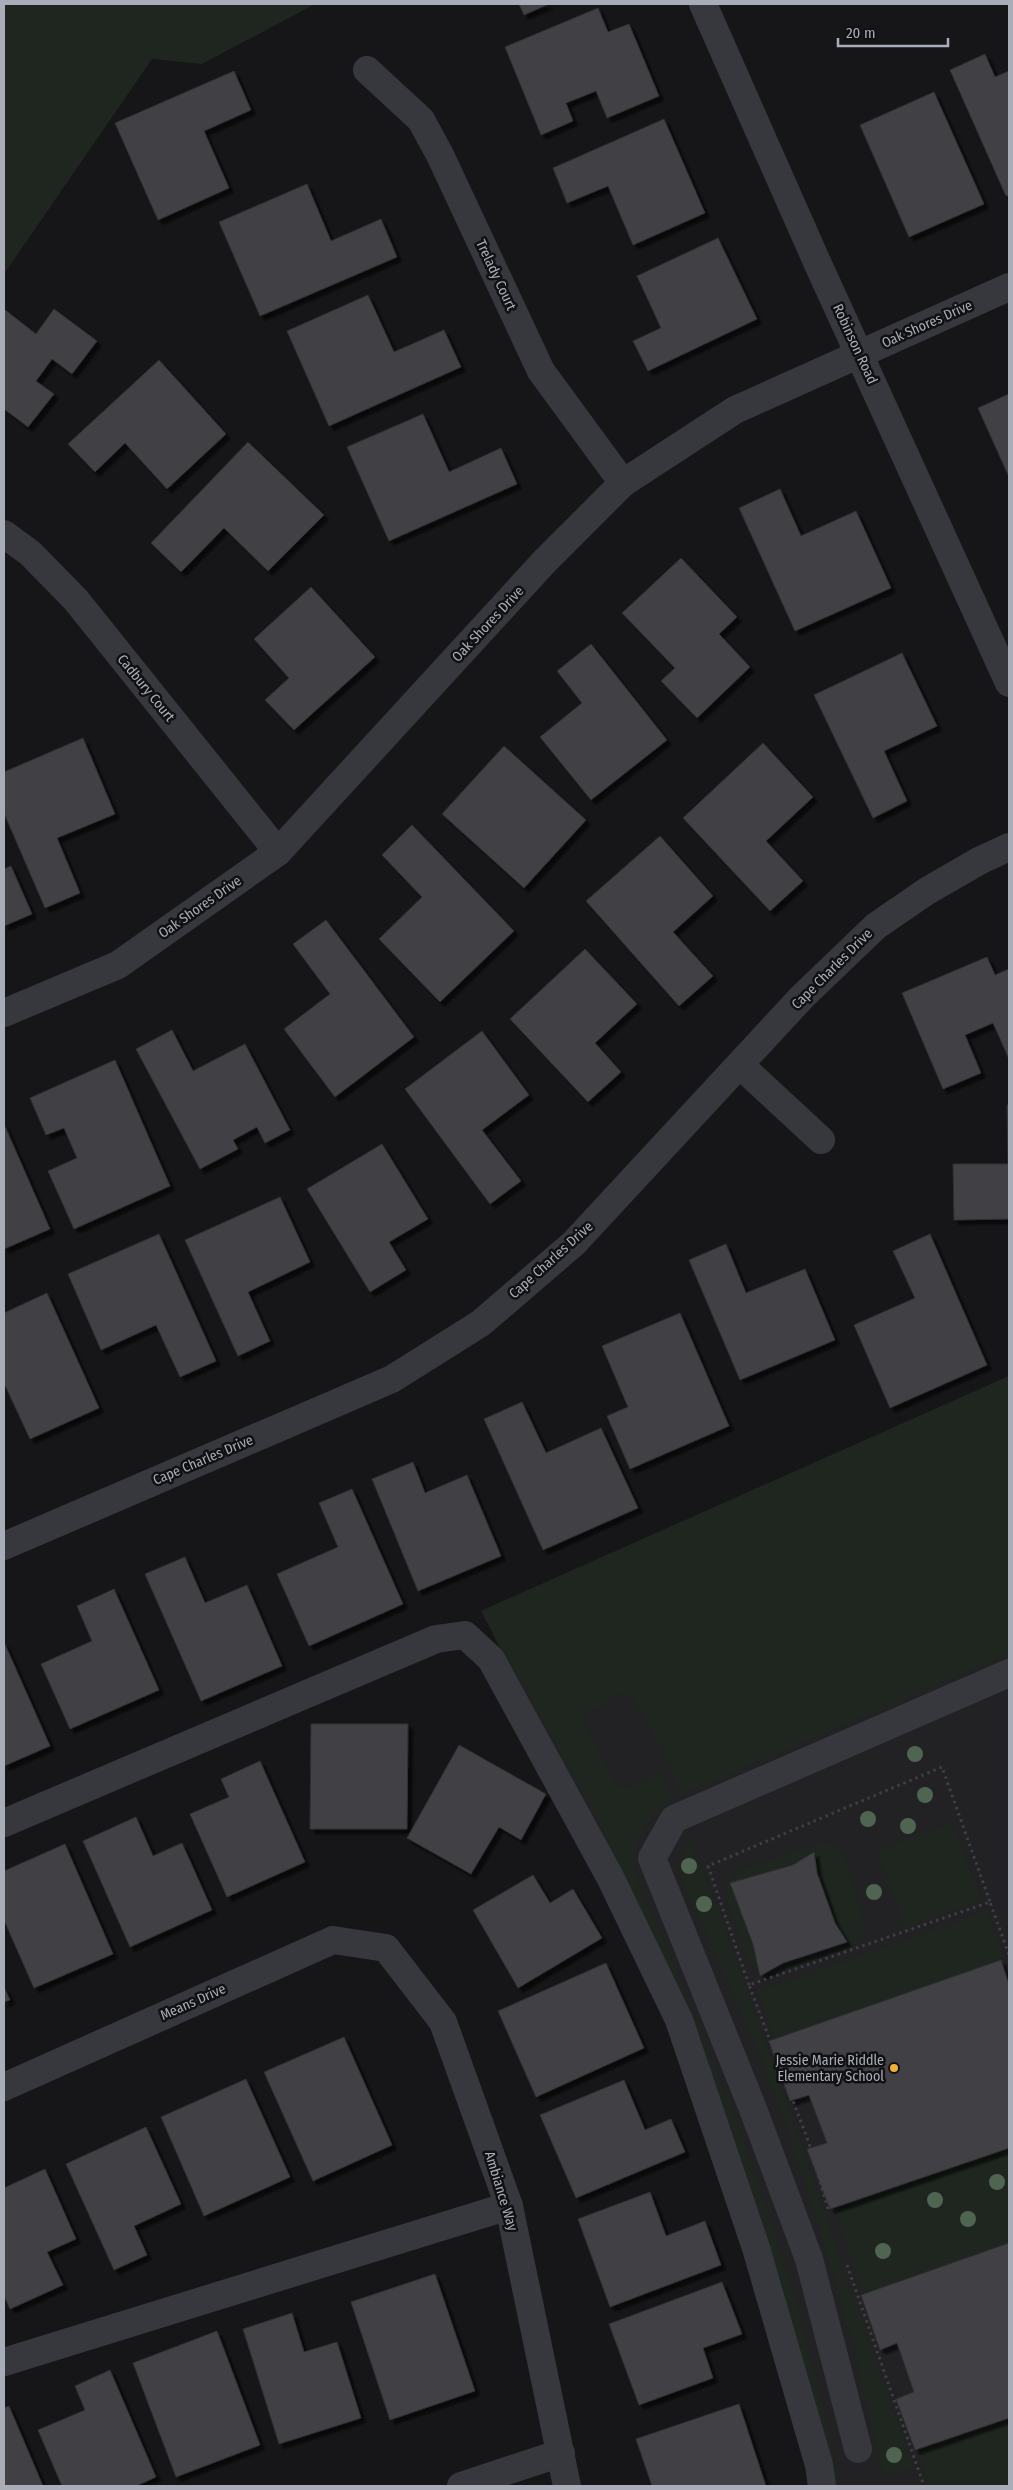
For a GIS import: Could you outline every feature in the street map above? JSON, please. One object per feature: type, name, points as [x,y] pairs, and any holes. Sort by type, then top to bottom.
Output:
[{"type":"street","name":"Robinson Road","points":[[703,4],[1009,683]]},
{"type":"street","name":"Trelady Court","points":[[367,70],[421,120],[440,155],[541,370],[623,484]]},
{"type":"street","name":"Oak Shores Drive","points":[[4,1013],[118,965],[278,852],[546,562],[623,484],[735,410],[1009,287]]},
{"type":"street","name":"Cadbury Court","points":[[4,534],[30,553],[76,600],[278,852]]},
{"type":"street","name":"Cape Charles Drive","points":[[4,1546],[392,1379],[481,1323],[574,1243],[802,997],[876,926],[927,891],[978,861],[1009,847]]},
{"type":"street","points":[[740,1064],[821,1140]]},
{"type":"street","points":[[4,1823],[436,1639],[466,1635],[491,1659],[610,1878],[679,2020],[756,2248],[819,2465],[822,2486]]},
{"type":"street","points":[[858,2449],[809,2260],[753,2110],[652,1858],[674,1819],[1009,1673]]},
{"type":"street","name":"Means Drive","points":[[4,2086],[333,1940],[386,1948]]},
{"type":"street","name":"Ambiance Way","points":[[386,1948],[443,2022],[509,2206],[567,2486]]},
{"type":"street","points":[[4,2362],[509,2206]]},
{"type":"street","points":[[461,2486],[561,2453]]},
{"type":"path","points":[[830,2216],[809,2143],[749,1985],[708,1866],[942,1767],[1009,1956]]},
{"type":"path","points":[[749,1985],[990,1902]]},
{"type":"path","points":[[847,2264],[922,2486]]},
{"type":"shaded area","points":[[4,4],[315,4],[202,64],[152,59],[4,274]]},
{"type":"shaded area","points":[[1009,1376],[1009,2486],[832,2486],[685,2012],[481,1611]]},
{"type":"shaded area","points":[[1009,1376],[1009,1654],[684,1794],[679,1793],[671,1767],[634,1698],[622,1693],[587,1713],[585,1724],[616,1784],[630,1788],[662,1771],[673,1799],[649,1822],[639,1840],[635,1861],[638,1882],[669,1952],[740,2131],[790,2281],[817,2383],[840,2486],[831,2486],[641,1913],[597,1817],[481,1611]]},
{"type":"shaded area","points":[[953,1823],[981,1900],[905,1928],[877,1851]]},
{"type":"shaded area","points":[[690,1840],[723,1921],[914,2468],[883,2476],[850,2333],[816,2218],[794,2154],[791,2137],[755,2045],[679,1873],[685,1847]]},
{"type":"shaded area","points":[[822,1842],[835,1847],[844,1857],[867,1928],[858,1943],[851,1946],[781,1972],[768,1975],[760,1972],[748,1960],[725,1896],[729,1878],[738,1871]]},
{"type":"shaded area","points":[[987,1911],[1004,1957],[1001,1960],[775,2039],[758,1992]]},
{"type":"shaded area","points":[[1009,2148],[1009,2243],[863,2294],[834,2210]]},
{"type":"shaded area","points":[[1009,2419],[1009,2486],[930,2486],[917,2452]]},
{"type":"building","points":[[519,4],[549,4],[524,15]]},
{"type":"building","points":[[598,8],[608,32],[629,24],[659,96],[607,118],[596,91],[566,103],[573,121],[541,135],[505,47]]},
{"type":"building","points":[[985,54],[995,77],[1009,71],[1009,195],[1006,196],[950,70]]},
{"type":"building","points":[[234,71],[251,110],[204,131],[229,188],[158,220],[115,123]]},
{"type":"building","points":[[934,92],[984,204],[909,237],[860,125]]},
{"type":"building","points":[[664,119],[705,213],[633,245],[608,186],[567,203],[553,168]]},
{"type":"building","points":[[307,184],[331,241],[381,219],[397,257],[260,316],[219,222]]},
{"type":"building","points":[[718,238],[757,319],[648,371],[633,341],[661,328],[637,276]]},
{"type":"building","points":[[368,295],[394,352],[444,330],[461,367],[329,426],[287,331]]},
{"type":"building","points":[[4,309],[36,334],[54,309],[97,341],[72,374],[52,359],[36,381],[54,394],[28,427],[4,409]]},
{"type":"building","points":[[159,360],[226,434],[167,489],[125,443],[95,472],[68,444]]},
{"type":"building","points":[[1009,394],[1009,477],[978,408]]},
{"type":"building","points":[[423,414],[449,472],[501,448],[517,484],[389,541],[347,447]]},
{"type":"building","points":[[248,442],[324,515],[268,571],[224,528],[181,572],[151,543]]},
{"type":"building","points":[[780,489],[801,536],[856,511],[891,588],[795,631],[739,508]]},
{"type":"building","points":[[681,558],[737,617],[719,634],[750,667],[697,718],[661,681],[675,668],[622,613]]},
{"type":"building","points":[[311,587],[375,657],[294,730],[265,700],[289,678],[254,639]]},
{"type":"building","points":[[591,644],[667,740],[591,800],[540,737],[582,703],[557,671]]},
{"type":"building","points":[[902,653],[937,726],[884,751],[907,801],[873,818],[814,695]]},
{"type":"building","points":[[83,738],[115,814],[57,838],[80,893],[45,908],[4,813],[4,772]]},
{"type":"building","points":[[763,743],[813,797],[766,841],[803,881],[770,911],[683,818]]},
{"type":"building","points":[[504,746],[586,820],[524,888],[442,814]]},
{"type":"building","points":[[412,825],[514,931],[440,1002],[379,939],[422,897],[382,855]]},
{"type":"building","points":[[660,836],[713,896],[673,932],[713,976],[679,1006],[586,901]]},
{"type":"building","points":[[11,866],[32,914],[4,926],[4,869]]},
{"type":"building","points":[[326,920],[414,1037],[335,1097],[284,1029],[330,994],[293,944]]},
{"type":"building","points":[[585,949],[637,1004],[595,1043],[621,1072],[588,1102],[510,1019]]},
{"type":"building","points":[[987,957],[995,975],[1009,969],[1009,1059],[993,1023],[965,1035],[981,1073],[943,1089],[902,993]]},
{"type":"building","points":[[172,1030],[193,1071],[245,1044],[290,1130],[265,1143],[257,1127],[233,1140],[238,1149],[200,1169],[136,1049]]},
{"type":"building","points":[[482,1031],[529,1095],[482,1130],[521,1181],[490,1204],[405,1089]]},
{"type":"building","points":[[115,1060],[170,1186],[74,1229],[48,1171],[77,1158],[64,1128],[46,1135],[30,1098]]},
{"type":"building","points":[[1007,1105],[1009,1105],[1009,1219],[954,1220],[953,1164],[1008,1164]]},
{"type":"building","points":[[4,1124],[50,1229],[4,1249]]},
{"type":"building","points":[[382,1144],[428,1219],[389,1242],[406,1270],[370,1292],[307,1189]]},
{"type":"building","points":[[280,1197],[310,1262],[248,1292],[270,1341],[238,1356],[185,1240]]},
{"type":"building","points":[[159,1234],[216,1361],[180,1377],[156,1325],[101,1350],[68,1274]]},
{"type":"building","points":[[930,1234],[987,1365],[890,1408],[854,1325],[915,1298],[893,1251]]},
{"type":"building","points":[[726,1244],[746,1293],[805,1269],[835,1340],[740,1380],[689,1260]]},
{"type":"building","points":[[47,1293],[99,1408],[30,1439],[4,1383],[4,1313]]},
{"type":"building","points":[[680,1313],[729,1426],[630,1469],[607,1416],[628,1407],[602,1346]]},
{"type":"building","points":[[522,1402],[546,1453],[601,1428],[638,1508],[543,1550],[484,1419]]},
{"type":"building","points":[[413,1462],[425,1493],[467,1475],[501,1556],[418,1591],[372,1479]]},
{"type":"building","points":[[352,1489],[403,1604],[309,1646],[277,1574],[338,1547],[319,1503]]},
{"type":"building","points":[[185,1557],[205,1603],[247,1585],[282,1666],[201,1701],[145,1574]]},
{"type":"building","points":[[114,1589],[159,1690],[70,1729],[41,1664],[92,1641],[77,1606]]},
{"type":"building","points":[[4,1642],[50,1746],[4,1766]]},
{"type":"building","points":[[311,1724],[408,1724],[407,1829],[310,1829]]},
{"type":"building","points":[[459,1745],[546,1794],[521,1840],[499,1827],[471,1874],[407,1838]]},
{"type":"building","points":[[260,1761],[305,1862],[227,1897],[190,1814],[229,1797],[221,1779]]},
{"type":"building","points":[[136,1817],[153,1856],[182,1843],[212,1910],[130,1947],[83,1841]]},
{"type":"building","points":[[65,1844],[113,1954],[34,1988],[4,1920],[4,1871]]},
{"type":"building","points":[[814,1852],[817,1873],[835,1923],[847,1942],[783,1963],[760,1976],[753,1944],[730,1883],[793,1865]]},
{"type":"building","points":[[533,1875],[550,1903],[573,1889],[602,1938],[518,1988],[473,1910]]},
{"type":"building","name":"Jessie Marie Riddle Elementary School","points":[[1001,1960],[1009,1985],[1009,2148],[830,2209],[807,2149],[827,2143],[809,2095],[790,2101],[769,2041]]},
{"type":"building","points":[[606,1963],[644,2048],[536,2097],[498,2011]]},
{"type":"building","points":[[4,1987],[10,2000],[4,2002]]},
{"type":"building","points":[[344,2037],[392,2145],[313,2181],[264,2072]]},
{"type":"building","points":[[246,2079],[290,2177],[204,2216],[161,2117]]},
{"type":"building","points":[[624,2080],[645,2130],[671,2119],[685,2152],[576,2198],[540,2115]]},
{"type":"building","points":[[146,2127],[181,2204],[134,2226],[147,2255],[114,2270],[66,2164]]},
{"type":"building","points":[[45,2169],[76,2239],[47,2252],[63,2285],[10,2309],[4,2296],[4,2188]]},
{"type":"building","points":[[650,2192],[666,2236],[705,2221],[721,2265],[610,2307],[578,2219]]},
{"type":"building","points":[[1009,2243],[1009,2418],[915,2450],[896,2399],[914,2392],[897,2343],[880,2350],[861,2295]]},
{"type":"building","points":[[435,2274],[475,2391],[390,2420],[351,2302]]},
{"type":"building","points":[[722,2282],[742,2334],[703,2348],[713,2378],[639,2405],[609,2324]]},
{"type":"building","points":[[292,2313],[304,2352],[337,2342],[361,2418],[279,2444],[243,2329]]},
{"type":"building","points":[[217,2331],[260,2445],[176,2477],[133,2363]]},
{"type":"building","points":[[110,2370],[156,2477],[136,2486],[62,2486],[38,2430],[85,2410],[75,2386]]},
{"type":"building","points":[[739,2404],[766,2486],[652,2486],[636,2439]]},
{"type":"building","points":[[9,2406],[43,2486],[4,2486],[4,2408]]},
{"type":"place","name":"Jessie Marie Riddle Elementary School","points":[[894,2068]]}]
